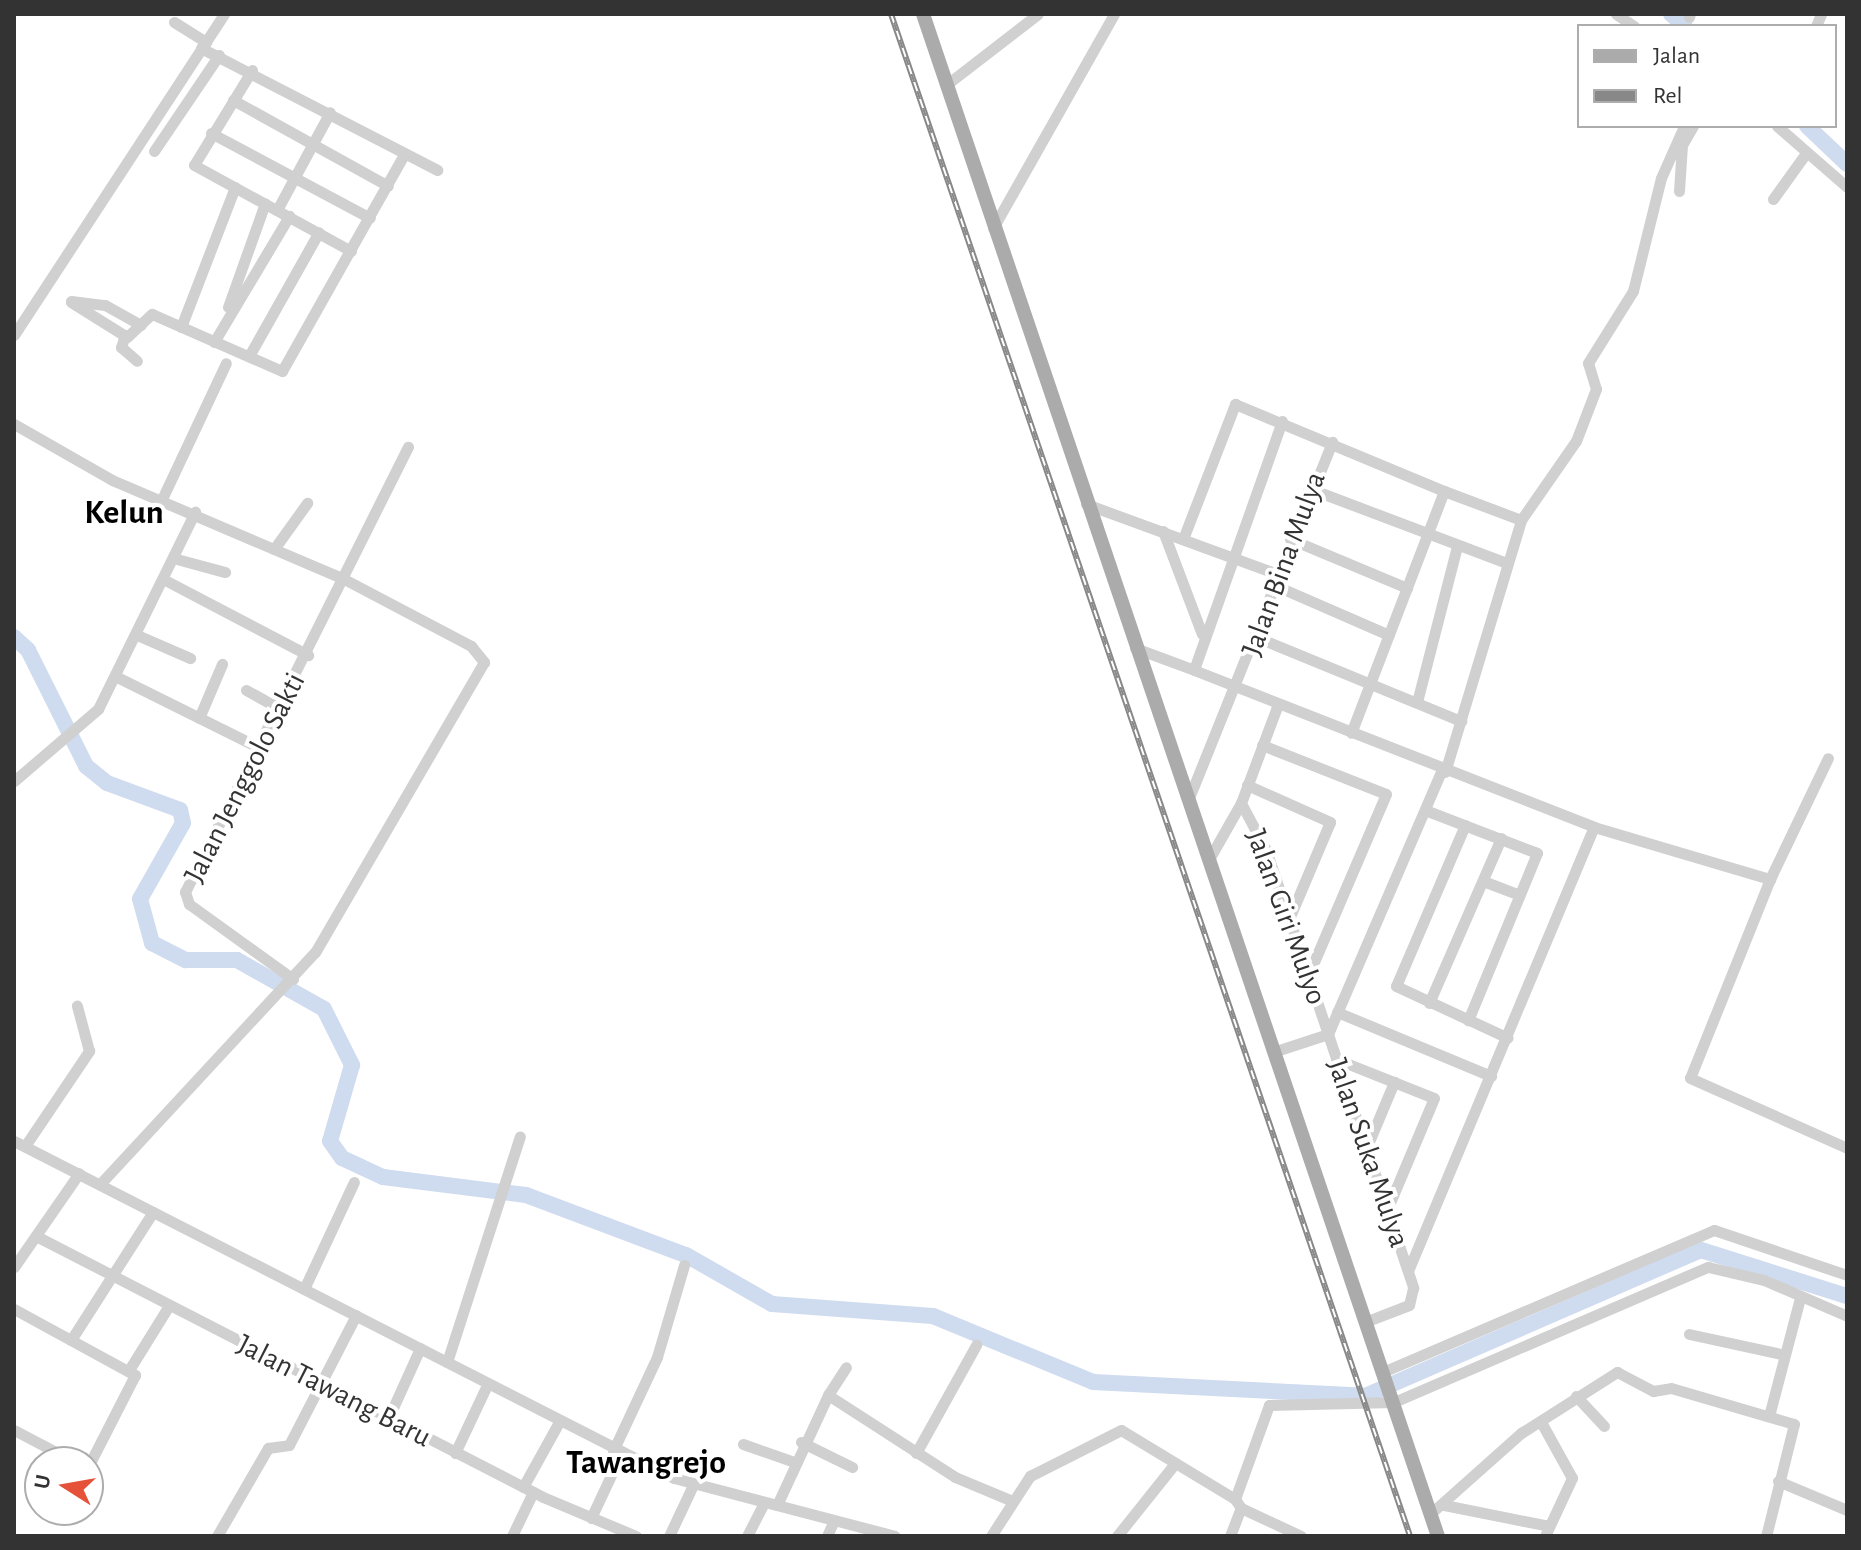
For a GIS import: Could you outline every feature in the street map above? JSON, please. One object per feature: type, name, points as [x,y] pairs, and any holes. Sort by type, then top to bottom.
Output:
[{"type":"main road","points":[[923,14],[1085,504],[1189,798],[1365,1322],[1386,1374],[1438,1536]]},
{"type":"street","points":[[14,335],[224,14]]},
{"type":"street","points":[[946,85],[1038,14]]},
{"type":"street","points":[[993,228],[1114,14]]},
{"type":"street","points":[[174,22],[219,55],[437,170]]},
{"type":"street","points":[[154,151],[219,55]]},
{"type":"street","points":[[252,70],[193,162],[351,251]]},
{"type":"street","points":[[233,100],[388,186]]},
{"type":"street","points":[[277,210],[330,112]]},
{"type":"street","points":[[1273,1052],[1328,1034],[1443,772],[1521,520],[1576,441],[1596,389],[1588,363],[1633,291],[1661,178],[1683,128]]},
{"type":"street","points":[[1679,191],[1681,149],[1692,128]]},
{"type":"street","points":[[1779,128],[1847,187]]},
{"type":"street","points":[[211,133],[370,218]]},
{"type":"street","points":[[137,361],[121,347],[125,335],[152,314],[283,370],[405,153]]},
{"type":"street","points":[[1773,199],[1806,153]]},
{"type":"street","points":[[181,327],[235,187]]},
{"type":"street","points":[[220,330],[265,203]]},
{"type":"street","points":[[214,342],[289,216]]},
{"type":"street","points":[[249,356],[319,232]]},
{"type":"street","points":[[125,335],[71,300],[105,305],[141,325]]},
{"type":"street","points":[[162,499],[226,363]]},
{"type":"street","points":[[1183,539],[1235,404],[1521,520]]},
{"type":"street","points":[[1194,670],[1202,635],[1228,557],[1282,421]]},
{"type":"street","points":[[14,424],[162,499],[344,579],[471,646],[484,665],[292,980],[100,1184]]},
{"type":"street","name":"Jalan Bina Mulya","points":[[1189,798],[1238,687],[1308,488],[1332,442]]},
{"type":"street","name":"Jalan Jenggolo Sakti","points":[[292,980],[185,896],[308,655],[408,447]]},
{"type":"street","points":[[1308,488],[1506,563]]},
{"type":"street","points":[[1351,733],[1444,491]]},
{"type":"street","points":[[274,549],[307,503]]},
{"type":"street","points":[[1085,504],[1228,557],[1389,635]]},
{"type":"street","points":[[14,781],[81,729],[117,677],[195,512]]},
{"type":"street","points":[[1163,531],[1202,635]]},
{"type":"street","points":[[1290,539],[1407,588]]},
{"type":"street","points":[[1417,702],[1457,546]]},
{"type":"street","points":[[173,558],[225,572]]},
{"type":"street","points":[[163,579],[308,655]]},
{"type":"street","points":[[137,635],[190,658]]},
{"type":"street","points":[[1256,637],[1461,721]]},
{"type":"street","points":[[1135,647],[1443,772],[1594,827],[1770,879]]},
{"type":"street","points":[[199,718],[222,664]]},
{"type":"street","points":[[117,677],[260,748]]},
{"type":"street","points":[[246,690],[280,709]]},
{"type":"street","points":[[1208,861],[1241,803],[1278,704]]},
{"type":"street","points":[[1262,745],[1386,794],[1308,976]]},
{"type":"street","points":[[1828,758],[1770,879],[1690,1078],[1847,1148]]},
{"type":"street","points":[[1247,785],[1330,822],[1289,919]]},
{"type":"street","name":"Jalan Giri Mulyo","points":[[1241,803],[1289,919],[1328,1034]]},
{"type":"street","points":[[1425,810],[1537,853],[1468,1020]]},
{"type":"street","points":[[1465,825],[1396,986],[1508,1038]]},
{"type":"street","points":[[1365,1322],[1412,1302],[1408,1271],[1594,827]]},
{"type":"street","points":[[1429,1003],[1501,838]]},
{"type":"street","points":[[1483,881],[1519,895]]},
{"type":"street","points":[[77,1006],[89,1051],[19,1144],[617,1452],[693,1485],[894,1536]]},
{"type":"street","points":[[1337,1012],[1491,1076]]},
{"type":"street","name":"Jalan Suka Mulya","points":[[1328,1034],[1408,1271]]},
{"type":"street","points":[[1336,1059],[1434,1098],[1387,1210]]},
{"type":"street","points":[[1366,1149],[1394,1082]]},
{"type":"street","points":[[447,1362],[520,1136]]},
{"type":"street","points":[[14,1267],[79,1173]]},
{"type":"street","points":[[304,1289],[354,1182]]},
{"type":"street","points":[[71,1340],[153,1212]]},
{"type":"street","points":[[1386,1374],[1714,1230],[1847,1275]]},
{"type":"street","name":"Jalan Tawang Baru","points":[[36,1236],[455,1453],[636,1536]]},
{"type":"street","points":[[591,1518],[657,1357],[684,1265]]},
{"type":"street","points":[[1230,1536],[1269,1405],[1394,1400],[1704,1268],[1752,1276],[1847,1316]]},
{"type":"street","points":[[1769,1416],[1781,1354],[1800,1298]]},
{"type":"street","points":[[129,1370],[168,1307]]},
{"type":"street","points":[[16,1315],[129,1370],[134,1380],[99,1446]]},
{"type":"street","points":[[217,1536],[268,1448],[289,1445],[356,1315]]},
{"type":"street","points":[[1689,1334],[1781,1354]]},
{"type":"street","points":[[916,1453],[976,1345]]},
{"type":"street","points":[[388,1419],[420,1348]]},
{"type":"street","points":[[777,1505],[801,1442],[846,1367]]},
{"type":"street","points":[[1430,1514],[1541,1422],[1576,1396],[1617,1372],[1653,1391],[1671,1388],[1794,1424],[1766,1536]]},
{"type":"street","points":[[455,1453],[488,1383]]},
{"type":"street","points":[[828,1395],[916,1453],[1010,1500]]},
{"type":"street","points":[[1576,1396],[1604,1426]]},
{"type":"street","points":[[512,1536],[528,1489],[559,1422]]},
{"type":"street","points":[[1444,1505],[1547,1531],[1572,1476],[1541,1422]]},
{"type":"street","points":[[14,1430],[44,1446]]},
{"type":"street","points":[[991,1536],[1010,1500],[1037,1470],[1121,1430],[1172,1467],[1301,1536]]},
{"type":"street","points":[[801,1442],[852,1467]]},
{"type":"street","points":[[743,1444],[794,1462]]},
{"type":"street","points":[[1117,1536],[1172,1467]]},
{"type":"street","points":[[1778,1481],[1847,1510]]},
{"type":"street","points":[[669,1536],[693,1485]]},
{"type":"street","points":[[747,1536],[764,1502]]},
{"type":"street","points":[[827,1536],[834,1520]]},
{"type":"waterway","points":[[1671,14],[1683,24]]},
{"type":"waterway","points":[[1809,128],[1847,164]]},
{"type":"waterway","points":[[14,637],[28,650],[86,766],[107,783],[180,810],[183,823],[140,899],[152,943],[186,960],[237,960],[324,1009],[352,1065],[330,1141],[342,1158],[383,1177],[526,1195],[686,1255],[772,1304],[933,1316],[1093,1382],[1365,1396],[1701,1250],[1847,1296]]},
{"type":"railway","points":[[891,14],[1410,1536]]},
{"type":"district","name":"Kelun","points":[[124,514]]},
{"type":"district","name":"Tawangrejo","points":[[646,1464]]}]
